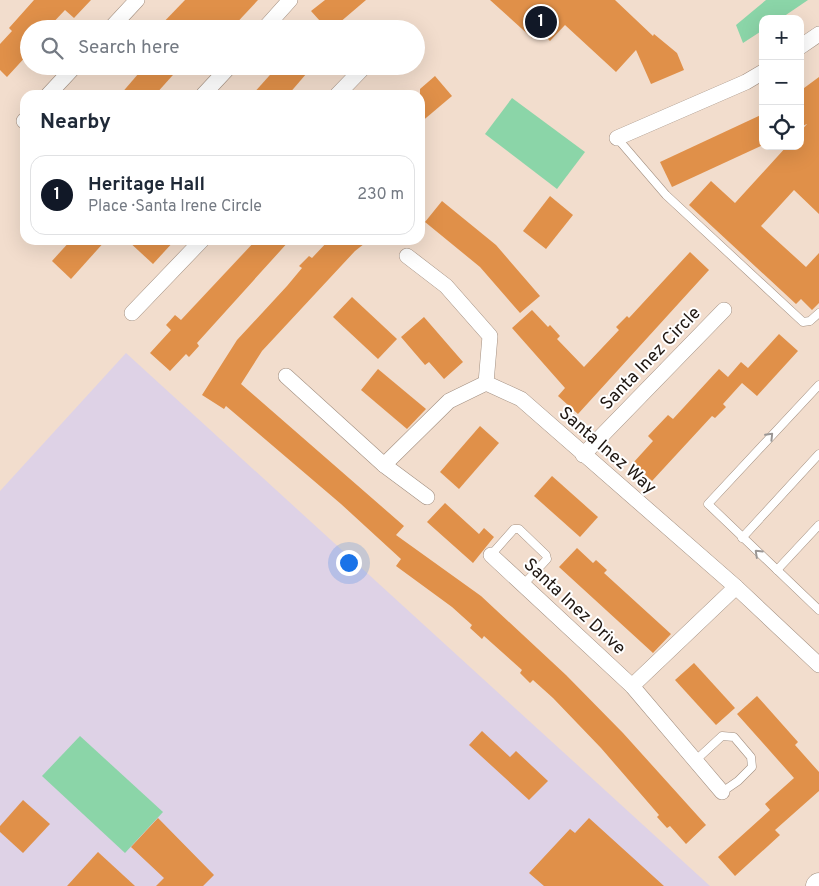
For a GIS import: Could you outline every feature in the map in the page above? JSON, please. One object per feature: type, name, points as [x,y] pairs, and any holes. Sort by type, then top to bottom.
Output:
[{"type":"street","points":[[118,20],[137,0]]},
{"type":"street","points":[[272,20],[290,0]]},
{"type":"street","points":[[804,44],[819,34]]},
{"type":"street","points":[[617,138],[746,82],[759,74]]},
{"type":"street","points":[[53,90],[67,75]]},
{"type":"street","points":[[208,90],[222,75]]},
{"type":"street","points":[[342,90],[356,75]]},
{"type":"street","points":[[132,313],[197,245]]},
{"type":"street","points":[[384,465],[449,401],[486,383],[490,336],[446,286],[407,256]]},
{"type":"street","name":"Santa Inez Circle","points":[[583,455],[724,310]]},
{"type":"street","points":[[286,376],[384,465],[427,497]]},
{"type":"street","name":"Santa Inez Way","points":[[486,383],[521,399],[736,587],[819,665]]},
{"type":"street","name":"Santa Inez Drive","points":[[491,555],[632,686],[722,792]]},
{"type":"street","points":[[632,686],[736,587]]},
{"type":"lane","points":[[617,138],[666,195],[803,322],[810,321],[819,314]]},
{"type":"lane","points":[[819,385],[708,504],[819,610]]},
{"type":"lane","points":[[742,538],[819,454]]},
{"type":"lane","points":[[777,570],[819,525]]},
{"type":"lane","points":[[491,555],[514,529],[519,529],[546,555],[547,559],[523,585]]},
{"type":"lane","points":[[696,760],[722,736],[734,737],[751,757],[752,767],[738,781],[722,792]]},
{"type":"shaded area","points":[[126,353],[710,886],[0,886],[0,491]]},
{"type":"green space","points":[[766,0],[808,0],[786,15],[759,15],[759,33],[743,43],[736,25]]},
{"type":"green space","points":[[512,98],[585,152],[557,189],[485,134]]},
{"type":"green space","points":[[80,736],[163,812],[125,853],[42,776]]},
{"type":"building","points":[[34,0],[91,0],[74,18],[65,10],[56,20],[20,20],[20,63],[7,77],[0,70],[0,44],[12,31],[9,28]]},
{"type":"building","points":[[185,0],[258,0],[239,20],[166,20]]},
{"type":"building","points":[[325,0],[366,0],[343,20],[319,20],[311,11]]},
{"type":"building","points":[[490,0],[615,0],[653,36],[654,34],[677,53],[684,70],[651,84],[636,50],[616,72],[565,25],[550,41],[540,31],[532,38]]},
{"type":"building","points":[[137,75],[173,75],[159,90],[124,90]]},
{"type":"building","points":[[270,75],[305,75],[292,90],[256,90]]},
{"type":"building","points":[[435,76],[452,96],[425,119],[425,90],[420,89]]},
{"type":"building","points":[[819,77],[819,214],[794,190],[761,226],[806,267],[819,253],[819,303],[812,310],[801,299],[796,304],[689,205],[711,181],[735,203],[783,150],[804,150],[804,127],[807,124],[804,125],[804,88]]},
{"type":"building","points":[[759,116],[759,147],[672,187],[660,162]]},
{"type":"building","points":[[550,196],[573,215],[546,249],[523,231]]},
{"type":"building","points":[[442,201],[496,245],[540,296],[520,313],[480,267],[425,222]]},
{"type":"building","points":[[66,245],[102,245],[71,279],[52,261]]},
{"type":"building","points":[[132,245],[170,245],[153,264]]},
{"type":"building","points":[[251,245],[285,245],[197,343],[199,346],[189,357],[186,354],[170,371],[150,353],[171,330],[166,325],[175,315],[181,320]]},
{"type":"building","points":[[324,245],[363,245],[262,351],[241,384],[404,526],[396,535],[481,596],[566,675],[623,733],[706,825],[686,844],[670,826],[667,828],[657,817],[659,815],[601,748],[553,698],[533,680],[530,683],[520,673],[522,670],[484,636],[482,639],[470,628],[472,625],[452,607],[396,566],[401,559],[341,504],[226,406],[224,409],[202,395],[237,340],[287,286],[302,268],[299,266],[309,256],[312,258]]},
{"type":"building","points":[[690,252],[709,270],[578,414],[558,396],[565,388],[512,328],[532,310],[548,327],[550,325],[560,336],[557,339],[584,367],[619,330],[616,327],[627,316],[629,318]]},
{"type":"building","points":[[352,297],[397,339],[378,359],[333,317]]},
{"type":"building","points":[[424,317],[463,362],[444,379],[429,362],[425,365],[401,337]]},
{"type":"building","points":[[779,334],[798,351],[757,396],[742,383],[723,404],[726,407],[715,418],[712,416],[652,481],[633,463],[653,441],[648,436],[668,415],[673,419],[719,369],[728,377],[741,362],[748,368]]},
{"type":"building","points":[[378,369],[426,409],[407,429],[361,390]]},
{"type":"building","points":[[480,426],[499,443],[459,489],[440,472]]},
{"type":"building","points":[[552,476],[598,517],[580,537],[534,496]]},
{"type":"building","points":[[445,503],[479,534],[484,528],[494,537],[473,563],[427,522]]},
{"type":"building","points":[[577,548],[593,563],[596,560],[607,570],[604,573],[671,634],[653,653],[559,567]]},
{"type":"building","points":[[694,663],[735,708],[716,725],[675,680]]},
{"type":"building","points":[[757,696],[798,742],[795,745],[819,772],[819,791],[775,830],[780,835],[735,876],[718,857],[770,810],[765,804],[794,778],[737,714]]},
{"type":"building","points":[[482,731],[510,757],[516,751],[548,781],[529,800],[469,745]]},
{"type":"building","points":[[23,800],[50,824],[23,853],[0,832],[0,826]]},
{"type":"building","points":[[158,818],[214,875],[203,886],[156,886],[164,878],[131,847]]},
{"type":"building","points":[[589,818],[664,886],[544,886],[529,873],[570,829],[575,833]]},
{"type":"building","points":[[98,852],[135,886],[67,886]]},
{"type":"place","name":"Heritage Hall","points":[[541,22]]}]
